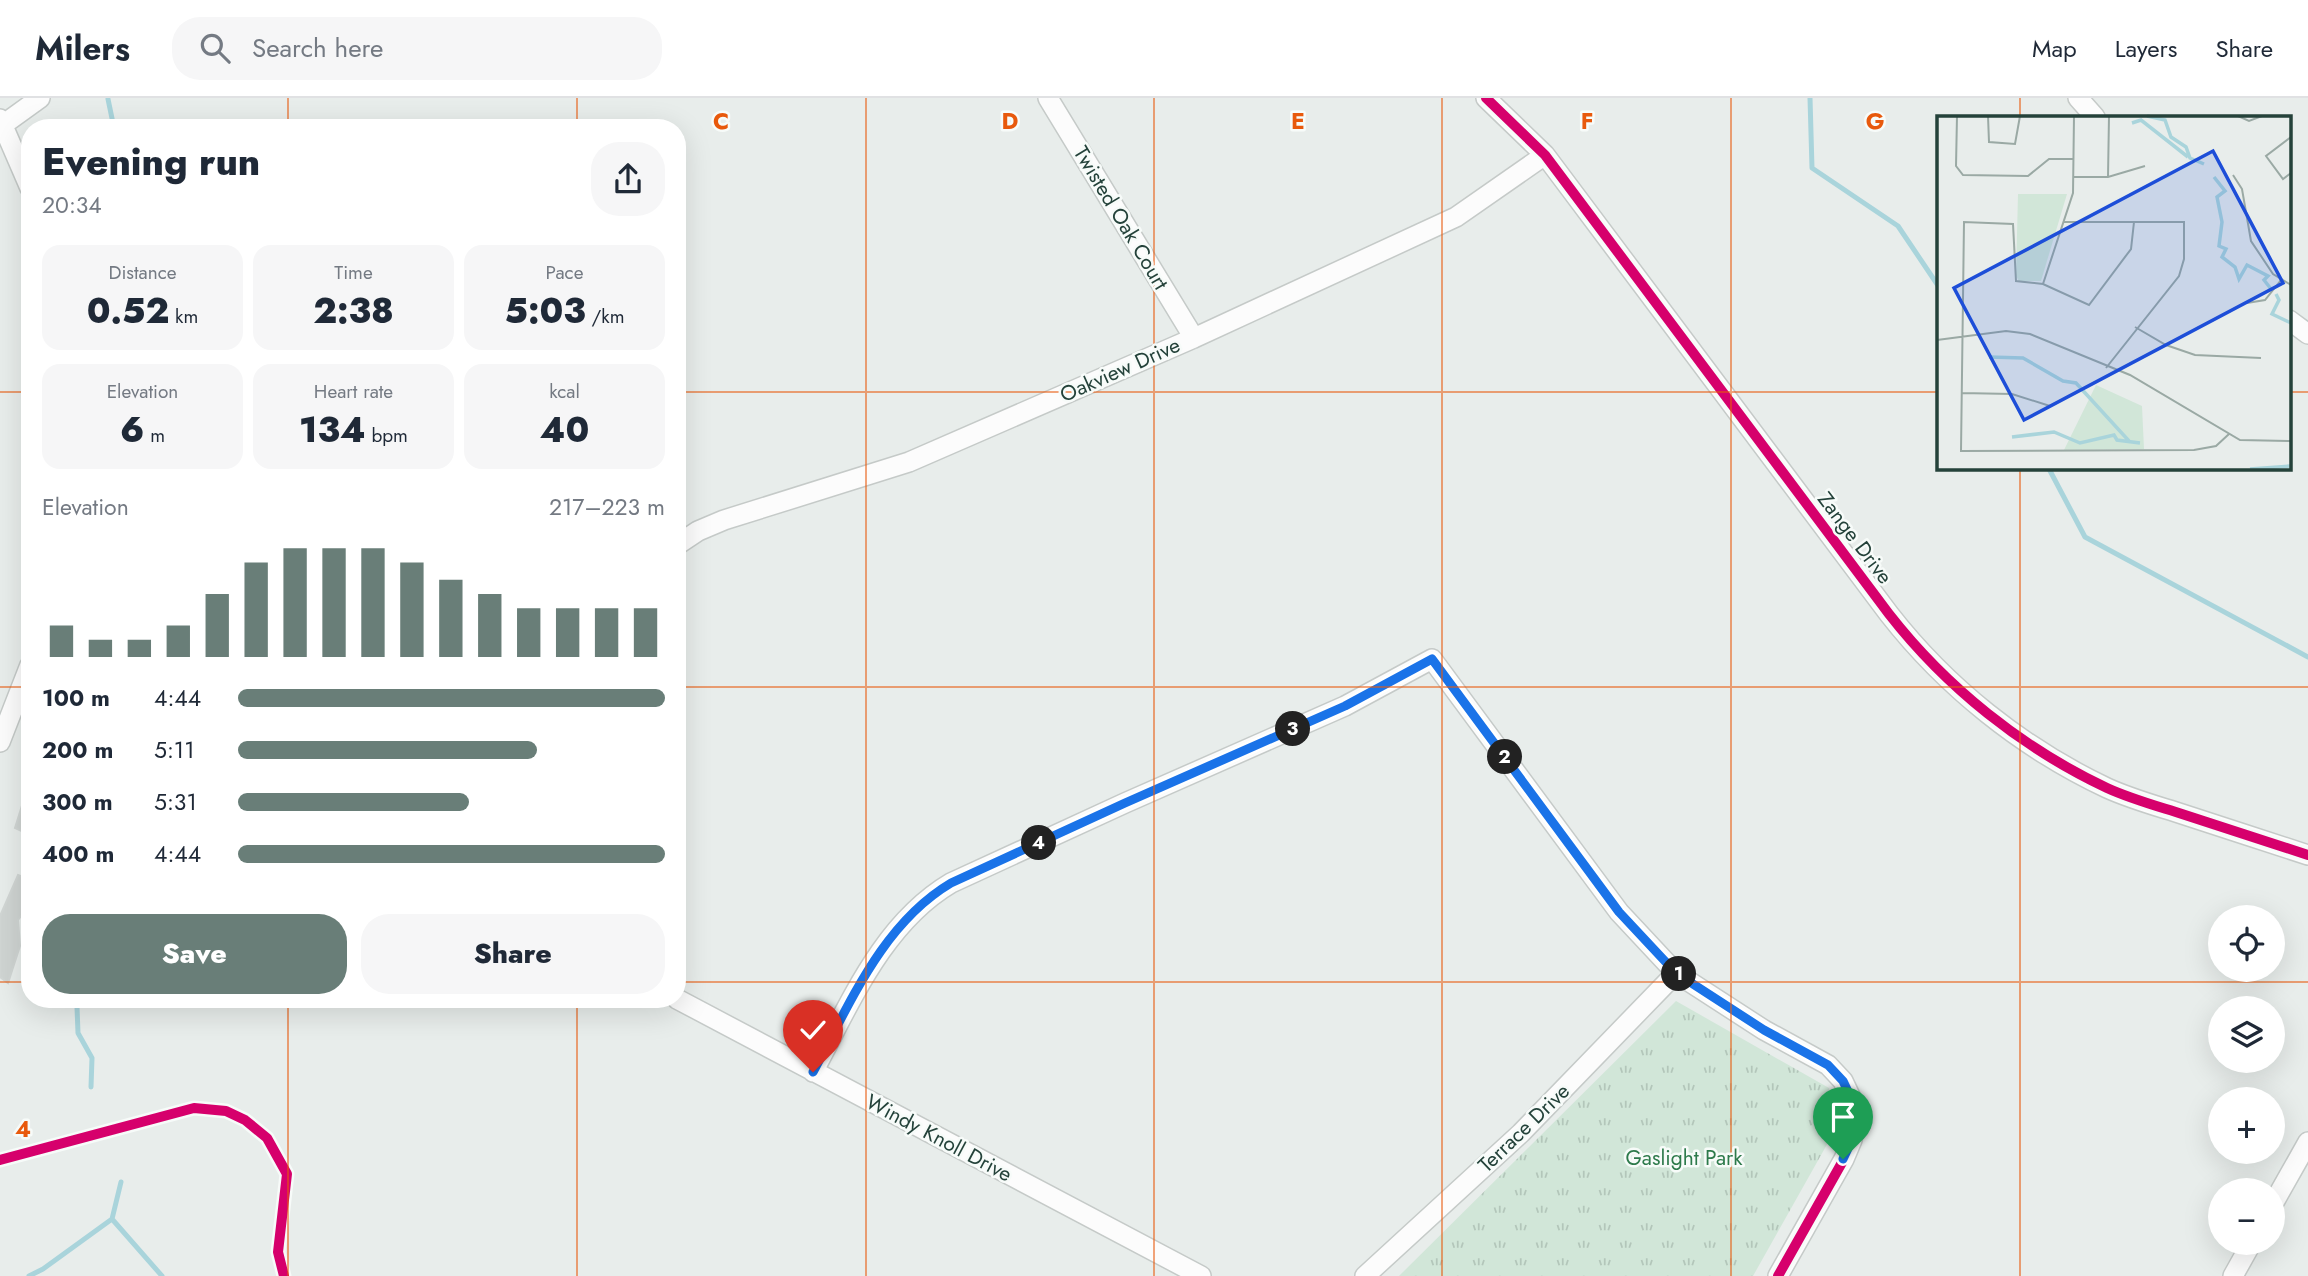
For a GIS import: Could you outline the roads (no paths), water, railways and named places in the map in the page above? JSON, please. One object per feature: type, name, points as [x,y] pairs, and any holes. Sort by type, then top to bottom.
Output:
[{"type":"street","points":[[21,167],[2,122],[40,98]]},
{"type":"street","name":"Twisted Oak Court","points":[[1048,98],[1194,338]]},
{"type":"street","name":"Zange Drive","points":[[1486,98],[1545,155],[1888,614],[1947,678],[2032,745],[2108,788],[2308,855]]},
{"type":"street","points":[[2078,98],[2094,116]]},
{"type":"street","name":"Oakview Drive","points":[[686,539],[724,520],[909,462],[1194,338],[1457,217],[1545,155]]},
{"type":"street","points":[[2290,321],[2308,334]]},
{"type":"street","points":[[813,1072],[865,976],[888,940],[909,915],[932,894],[1113,809],[1345,706],[1432,659],[1619,912],[1676,973],[1764,1030],[1828,1065],[1843,1081],[1852,1100],[1856,1119],[1848,1149],[1778,1276]]},
{"type":"street","points":[[0,742],[21,688]]},
{"type":"street","name":"Terrace Drive","points":[[1365,1276],[1521,1133],[1676,973]]},
{"type":"street","name":"Windy Knoll Drive","points":[[686,1004],[1201,1276]]},
{"type":"street","points":[[2285,1183],[2308,1142]]},
{"type":"street","points":[[2233,1276],[2245,1255]]},
{"type":"waterway","points":[[1810,98],[1812,168],[1898,226],[1937,284]]},
{"type":"waterway","points":[[108,99],[112,119]]},
{"type":"waterway","points":[[2049,469],[2085,537],[2308,657]]},
{"type":"waterway","points":[[77,1008],[78,1033],[92,1058],[91,1087]]},
{"type":"waterway","points":[[112,1219],[121,1182]]},
{"type":"waterway","points":[[112,1219],[162,1276]]},
{"type":"waterway","points":[[29,1276],[43,1269],[112,1219]]},
{"type":"park label","name":"Gaslight Park","points":[[1684,1158]]}]
